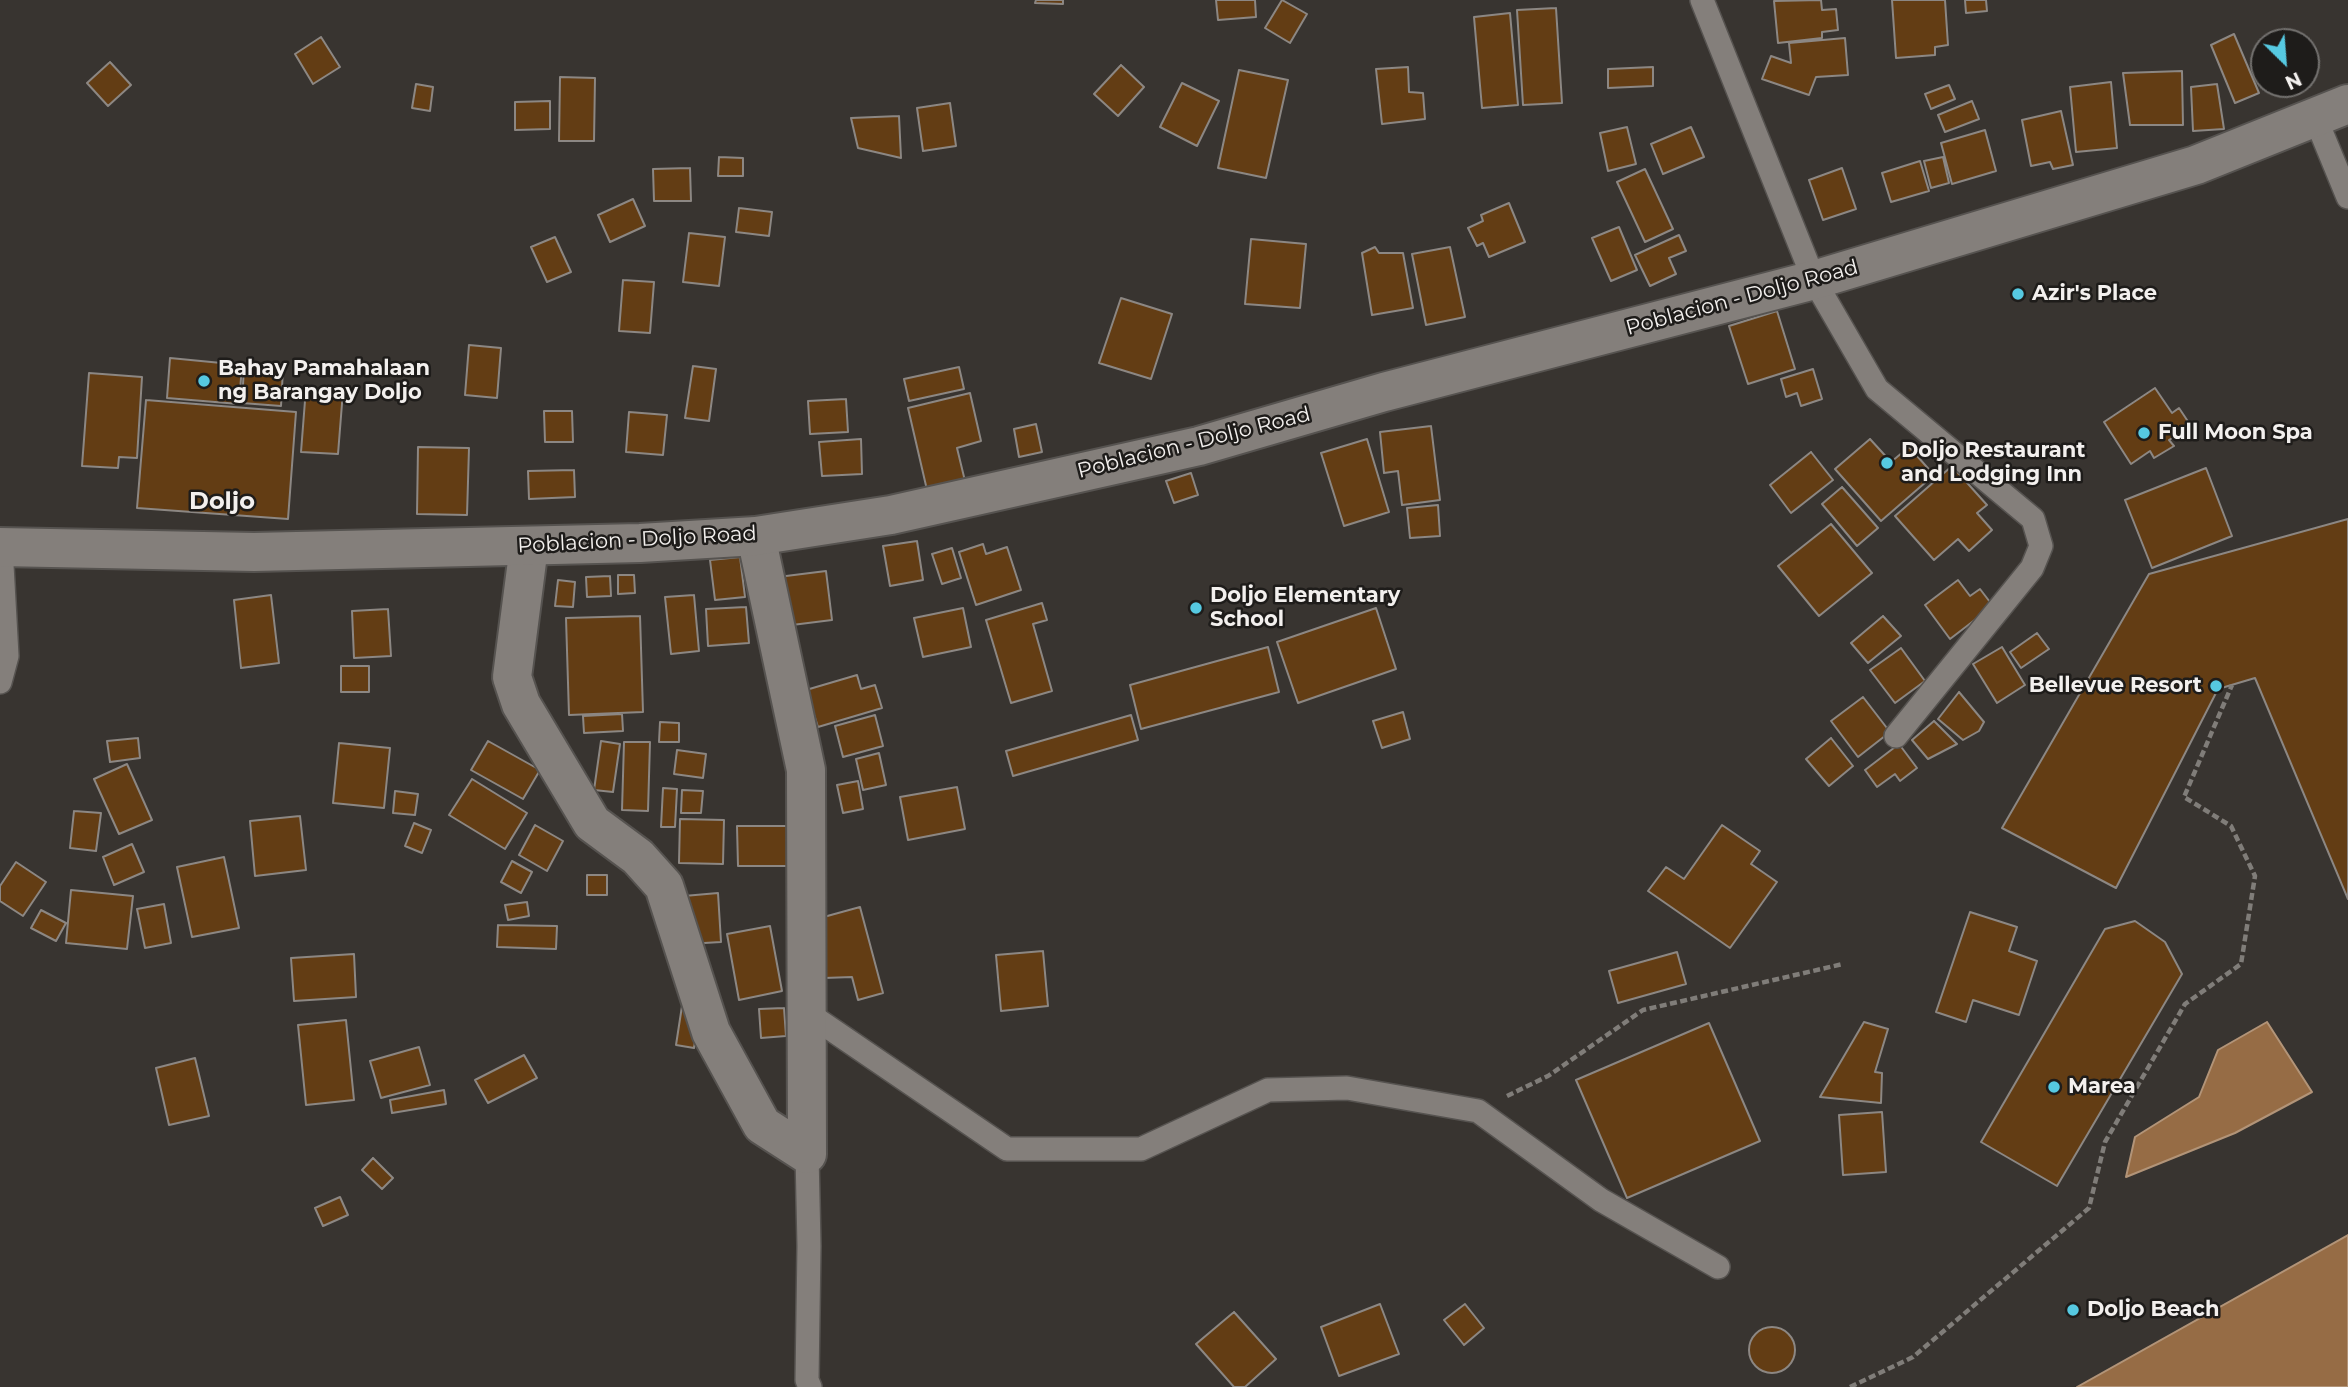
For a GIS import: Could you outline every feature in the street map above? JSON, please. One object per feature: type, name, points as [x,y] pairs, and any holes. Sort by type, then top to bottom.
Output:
[{"type":"street","name":"Poblacion - Doljo Road","points":[[0,547],[254,552],[640,543],[756,536],[891,515],[1199,446],[1384,392],[1814,280],[2196,165],[2332,110]]},
{"type":"street","points":[[756,536],[806,770],[807,1154]]},
{"type":"street","points":[[529,546],[512,677],[521,704],[592,823],[638,856],[664,886],[711,1031],[762,1125],[807,1154]]},
{"type":"lane","points":[[1702,0],[1814,280],[1877,389],[2033,519],[2041,546],[2032,568],[1896,736]]},
{"type":"lane","points":[[2332,110],[2348,197]]},
{"type":"lane","points":[[0,547],[7,656],[0,682]]},
{"type":"lane","points":[[806,1012],[1007,1149],[1141,1149],[1268,1090],[1347,1088],[1478,1111],[1601,1200],[1718,1267]]},
{"type":"lane","points":[[807,1154],[807,1380],[810,1387]]},
{"type":"path","points":[[1850,1387],[1913,1357],[2089,1208],[2105,1142],[2185,1004],[2241,964],[2255,876],[2231,826],[2184,797],[2232,685]]},
{"type":"path","points":[[1478,1111],[1548,1076],[1643,1010],[1843,964]]},
{"type":"shaded area","points":[[2267,1022],[2312,1092],[2235,1133],[2126,1177],[2135,1137],[2199,1097],[2218,1050]]},
{"type":"shaded area","points":[[2348,1235],[2348,1387],[2077,1387]]},
{"type":"building","points":[[1036,0],[1063,0],[1063,4],[1035,3]]},
{"type":"building","points":[[1216,0],[1255,0],[1256,17],[1218,20]]},
{"type":"building","points":[[1282,0],[1307,14],[1290,43],[1265,28]]},
{"type":"building","points":[[1821,0],[1822,10],[1836,9],[1838,30],[1822,32],[1822,38],[1778,43],[1774,1]]},
{"type":"building","points":[[1892,0],[1945,0],[1948,45],[1935,47],[1935,55],[1896,58]]},
{"type":"building","points":[[1965,0],[1986,0],[1987,11],[1966,13]]},
{"type":"building","points":[[1556,8],[1562,103],[1523,105],[1517,10]]},
{"type":"building","points":[[1510,13],[1518,105],[1482,108],[1474,17]]},
{"type":"building","points":[[2234,34],[2250,72],[2250,97],[2235,103],[2211,45]]},
{"type":"building","points":[[321,37],[340,67],[313,84],[295,54]]},
{"type":"building","points":[[1845,38],[1848,75],[1816,77],[1809,95],[1762,79],[1771,56],[1791,63],[1789,43]]},
{"type":"building","points":[[110,62],[131,85],[108,106],[87,83]]},
{"type":"building","points":[[1121,65],[1144,87],[1118,116],[1094,94]]},
{"type":"building","points":[[1408,67],[1409,92],[1423,93],[1425,119],[1382,124],[1376,69]]},
{"type":"building","points":[[1653,67],[1653,86],[1608,88],[1608,69]]},
{"type":"building","points":[[1239,70],[1288,80],[1266,178],[1218,168]]},
{"type":"building","points":[[2182,71],[2183,125],[2130,125],[2123,73]]},
{"type":"building","points":[[560,77],[595,78],[594,141],[559,141]]},
{"type":"building","points":[[2111,82],[2117,148],[2076,152],[2070,87]]},
{"type":"building","points":[[1182,83],[1219,101],[1197,146],[1160,127]]},
{"type":"building","points":[[416,84],[433,87],[430,111],[412,108]]},
{"type":"building","points":[[2217,84],[2224,129],[2193,131],[2191,87]]},
{"type":"building","points":[[1949,85],[1955,99],[1931,109],[1925,94]]},
{"type":"building","points":[[550,101],[550,129],[515,130],[515,102]]},
{"type":"building","points":[[1972,101],[1979,119],[1945,132],[1938,115]]},
{"type":"building","points":[[950,103],[956,146],[923,151],[917,108]]},
{"type":"building","points":[[2061,111],[2073,165],[2053,169],[2050,162],[2031,166],[2022,120]]},
{"type":"building","points":[[899,116],[901,158],[858,148],[851,118]]},
{"type":"building","points":[[1627,127],[1636,164],[1608,171],[1600,133]]},
{"type":"building","points":[[1691,127],[1704,157],[1663,174],[1651,144]]},
{"type":"building","points":[[1985,130],[1996,171],[1952,184],[1941,143]]},
{"type":"building","points":[[719,157],[743,158],[743,176],[718,176]]},
{"type":"building","points":[[1943,157],[1949,183],[1931,188],[1924,161]]},
{"type":"building","points":[[1920,161],[1929,191],[1891,202],[1882,173]]},
{"type":"building","points":[[690,168],[691,201],[654,201],[653,169]]},
{"type":"building","points":[[1842,168],[1856,209],[1823,220],[1809,180]]},
{"type":"building","points":[[1645,169],[1673,229],[1645,242],[1617,182]]},
{"type":"building","points":[[633,199],[645,226],[610,242],[598,215]]},
{"type":"building","points":[[1509,203],[1525,242],[1489,257],[1483,243],[1477,246],[1468,228],[1483,221],[1481,215]]},
{"type":"building","points":[[739,208],[772,212],[769,236],[736,232]]},
{"type":"building","points":[[1619,227],[1637,270],[1611,281],[1592,238]]},
{"type":"building","points":[[689,233],[725,237],[719,286],[683,282]]},
{"type":"building","points":[[1679,235],[1686,251],[1669,258],[1676,274],[1650,286],[1635,255]]},
{"type":"building","points":[[555,237],[571,272],[547,282],[531,247]]},
{"type":"building","points":[[1251,239],[1306,244],[1300,308],[1245,304]]},
{"type":"building","points":[[1375,247],[1379,253],[1403,253],[1413,308],[1372,315],[1362,253]]},
{"type":"building","points":[[1450,247],[1465,317],[1426,325],[1412,254]]},
{"type":"building","points":[[623,280],[654,282],[650,333],[619,331]]},
{"type":"building","points":[[1121,298],[1172,314],[1151,379],[1099,363]]},
{"type":"building","points":[[1777,311],[1795,369],[1748,384],[1729,326]]},
{"type":"building","points":[[469,345],[501,348],[497,398],[465,395]]},
{"type":"building","name":"Bahay Pamahalaan ng Barangay Doljo","points":[[170,358],[242,365],[239,404],[167,398]]},
{"type":"building","points":[[693,366],[716,369],[709,421],[685,418]]},
{"type":"building","points":[[244,367],[283,369],[281,406],[242,403]]},
{"type":"building","points":[[959,367],[964,389],[909,401],[904,379]]},
{"type":"building","points":[[1813,369],[1822,399],[1801,406],[1797,393],[1786,397],[1781,379]]},
{"type":"building","points":[[89,373],[142,377],[137,458],[119,457],[118,468],[82,466]]},
{"type":"building","points":[[306,388],[343,391],[338,454],[301,452]]},
{"type":"building","points":[[2155,388],[2172,413],[2179,408],[2191,426],[2169,440],[2174,446],[2154,458],[2150,451],[2131,464],[2104,422]]},
{"type":"building","points":[[970,393],[981,441],[957,448],[965,481],[927,490],[908,408]]},
{"type":"building","points":[[846,399],[848,432],[810,434],[808,401]]},
{"type":"building","points":[[146,400],[296,412],[288,519],[137,508]]},
{"type":"building","points":[[544,411],[572,411],[573,442],[545,442]]},
{"type":"building","points":[[629,412],[667,415],[663,455],[626,452]]},
{"type":"building","points":[[1036,424],[1042,452],[1019,457],[1014,429]]},
{"type":"building","points":[[1431,426],[1440,500],[1402,505],[1398,471],[1384,473],[1380,432]]},
{"type":"building","points":[[861,439],[862,474],[822,476],[819,442]]},
{"type":"building","points":[[1367,439],[1389,512],[1344,526],[1321,453]]},
{"type":"building","points":[[1870,439],[1891,462],[1909,447],[1934,475],[1881,521],[1835,469]]},
{"type":"building","points":[[418,447],[469,448],[467,515],[417,514]]},
{"type":"building","points":[[1811,452],[1833,480],[1791,513],[1770,485]]},
{"type":"building","points":[[1952,466],[1987,505],[1977,513],[1992,530],[1969,551],[1958,539],[1934,560],[1895,516]]},
{"type":"building","points":[[2206,468],[2232,536],[2152,568],[2125,500]]},
{"type":"building","points":[[574,470],[575,497],[529,499],[528,471]]},
{"type":"building","points":[[1191,473],[1198,495],[1174,503],[1166,481]]},
{"type":"building","points":[[1842,487],[1878,528],[1857,546],[1822,504]]},
{"type":"building","points":[[1438,505],[1440,536],[1410,538],[1407,508]]},
{"type":"building","points":[[2348,519],[2348,899],[2255,678],[2218,689],[2116,888],[2002,828],[2149,574]]},
{"type":"building","points":[[1831,524],[1872,573],[1819,616],[1778,566]]},
{"type":"building","points":[[917,541],[923,580],[890,586],[883,546]]},
{"type":"building","points":[[983,544],[986,554],[1007,547],[1021,590],[976,605],[959,552]]},
{"type":"building","points":[[952,548],[961,578],[942,584],[932,554]]},
{"type":"building","points":[[740,557],[745,597],[715,600],[710,560]]},
{"type":"building","points":[[826,571],[832,620],[784,626],[778,577]]},
{"type":"building","points":[[618,575],[634,575],[635,593],[618,594]]},
{"type":"building","points":[[610,576],[611,596],[587,597],[586,577]]},
{"type":"building","points":[[558,580],[575,582],[573,607],[555,606]]},
{"type":"building","points":[[1958,580],[1970,596],[1980,589],[1993,606],[1950,639],[1925,605]]},
{"type":"building","points":[[271,595],[279,663],[241,668],[234,600]]},
{"type":"building","points":[[694,595],[699,651],[671,654],[665,597]]},
{"type":"building","points":[[1042,603],[1047,620],[1033,624],[1052,691],[1011,703],[986,620]]},
{"type":"building","points":[[746,607],[749,643],[708,646],[706,609]]},
{"type":"building","points":[[963,608],[971,647],[923,657],[914,618]]},
{"type":"building","points":[[1376,608],[1396,669],[1298,703],[1277,642]]},
{"type":"building","points":[[388,609],[391,656],[354,658],[352,611]]},
{"type":"building","points":[[640,616],[643,712],[569,715],[566,618]]},
{"type":"building","points":[[1883,616],[1901,636],[1868,663],[1851,643]]},
{"type":"building","points":[[2037,633],[2049,649],[2021,668],[2010,652]]},
{"type":"building","points":[[1268,647],[1279,692],[1141,729],[1130,685]]},
{"type":"building","points":[[2002,647],[2025,685],[1997,703],[1973,664]]},
{"type":"building","points":[[1901,648],[1925,681],[1895,703],[1870,670]]},
{"type":"building","points":[[341,666],[369,666],[369,692],[341,692]]},
{"type":"building","points":[[857,675],[861,689],[875,685],[882,708],[818,727],[806,690]]},
{"type":"building","points":[[1959,692],[1984,722],[1979,731],[1963,740],[1938,719]]},
{"type":"building","points":[[1863,697],[1890,732],[1858,757],[1831,721]]},
{"type":"building","points":[[1403,712],[1410,739],[1382,748],[1373,721]]},
{"type":"building","points":[[622,714],[623,731],[584,733],[583,716]]},
{"type":"building","points":[[875,715],[883,746],[843,757],[835,726]]},
{"type":"building","points":[[1131,715],[1138,740],[1013,776],[1006,751]]},
{"type":"building","points":[[1934,721],[1957,744],[1928,759],[1912,740]]},
{"type":"building","points":[[660,722],[679,723],[679,742],[659,742]]},
{"type":"building","points":[[138,738],[140,758],[110,762],[107,741]]},
{"type":"building","points":[[1831,738],[1853,766],[1829,786],[1806,759]]},
{"type":"building","points":[[488,741],[540,770],[523,799],[471,770]]},
{"type":"building","points":[[601,741],[620,744],[613,792],[594,790]]},
{"type":"building","points":[[624,742],[650,742],[648,811],[622,810]]},
{"type":"building","points":[[339,743],[390,748],[384,808],[333,803]]},
{"type":"building","points":[[1899,744],[1917,768],[1900,781],[1895,774],[1877,787],[1865,770]]},
{"type":"building","points":[[677,750],[706,754],[703,778],[674,774]]},
{"type":"building","points":[[879,753],[886,785],[863,790],[856,759]]},
{"type":"building","points":[[127,764],[152,820],[119,834],[94,779]]},
{"type":"building","points":[[472,779],[527,813],[505,849],[449,815]]},
{"type":"building","points":[[858,781],[863,809],[843,813],[837,785]]},
{"type":"building","points":[[957,787],[965,829],[908,840],[900,797]]},
{"type":"building","points":[[663,788],[677,789],[675,827],[661,827]]},
{"type":"building","points":[[682,790],[703,791],[701,813],[681,813]]},
{"type":"building","points":[[395,791],[418,794],[415,815],[393,813]]},
{"type":"building","points":[[74,811],[101,813],[96,851],[70,848]]},
{"type":"building","points":[[300,816],[306,870],[255,876],[250,821]]},
{"type":"building","points":[[680,819],[724,820],[723,864],[679,863]]},
{"type":"building","points":[[414,823],[431,830],[422,853],[405,846]]},
{"type":"building","points":[[535,825],[563,841],[547,871],[519,855]]},
{"type":"building","points":[[1722,825],[1760,851],[1751,864],[1777,882],[1730,948],[1648,891],[1666,867],[1684,879]]},
{"type":"building","points":[[737,826],[787,826],[788,866],[738,866]]},
{"type":"building","points":[[132,844],[144,872],[114,885],[103,857]]},
{"type":"building","points":[[224,857],[239,928],[192,937],[177,867]]},
{"type":"building","points":[[512,861],[532,872],[521,893],[501,882]]},
{"type":"building","points":[[16,862],[46,882],[23,916],[0,901],[0,886]]},
{"type":"building","points":[[587,875],[607,875],[607,895],[587,895]]},
{"type":"building","points":[[71,890],[133,896],[127,949],[66,943]]},
{"type":"building","points":[[718,893],[721,942],[687,944],[684,896]]},
{"type":"building","points":[[527,902],[529,916],[508,920],[505,905]]},
{"type":"building","points":[[164,904],[171,943],[145,948],[137,909]]},
{"type":"building","points":[[860,907],[883,993],[858,1000],[852,977],[824,978],[814,945],[826,942],[820,918]]},
{"type":"building","points":[[41,910],[66,923],[56,941],[31,928]]},
{"type":"building","points":[[1970,912],[2017,927],[2009,951],[2037,961],[2019,1015],[1973,1000],[1966,1022],[1936,1012]]},
{"type":"building","points":[[2135,921],[2165,942],[2182,974],[2057,1186],[1981,1142],[2105,929]]},
{"type":"building","points":[[498,925],[557,926],[556,949],[497,947]]},
{"type":"building","points":[[770,926],[782,991],[739,1000],[727,934]]},
{"type":"building","points":[[1043,951],[1048,1006],[1001,1011],[996,955]]},
{"type":"building","points":[[1677,952],[1686,984],[1618,1003],[1609,971]]},
{"type":"building","points":[[354,954],[356,997],[294,1001],[291,958]]},
{"type":"building","points":[[682,1006],[700,1009],[694,1048],[676,1045]]},
{"type":"building","points":[[784,1008],[786,1036],[761,1038],[759,1009]]},
{"type":"building","points":[[346,1020],[354,1100],[306,1105],[298,1025]]},
{"type":"building","points":[[1864,1022],[1888,1029],[1875,1072],[1882,1073],[1881,1103],[1820,1097]]},
{"type":"building","points":[[1709,1023],[1760,1141],[1627,1198],[1576,1080]]},
{"type":"building","points":[[419,1047],[430,1085],[381,1098],[370,1061]]},
{"type":"building","points":[[524,1055],[537,1078],[488,1103],[475,1080]]},
{"type":"building","points":[[195,1058],[209,1116],[169,1125],[156,1068]]},
{"type":"building","points":[[444,1090],[446,1104],[392,1113],[390,1100]]},
{"type":"building","points":[[1882,1112],[1886,1172],[1843,1175],[1839,1115]]},
{"type":"building","points":[[373,1158],[393,1178],[382,1189],[362,1170]]},
{"type":"building","points":[[340,1197],[348,1215],[323,1226],[315,1208]]},
{"type":"building","points":[[1380,1304],[1399,1354],[1339,1376],[1321,1327]]},
{"type":"building","points":[[1465,1304],[1484,1328],[1464,1345],[1444,1320]]},
{"type":"building","points":[[1234,1312],[1276,1359],[1245,1387],[1234,1387],[1196,1344]]},
{"type":"building","points":[[1772,1327],[1789,1333],[1795,1350],[1789,1367],[1772,1373],[1755,1367],[1749,1350],[1755,1333]]},
{"type":"place","name":"Azir's Place","points":[[2018,294]]},
{"type":"place","name":"Bahay Pamahalaan ng Barangay Doljo","points":[[204,381]]},
{"type":"place","name":"Full Moon Spa","points":[[2144,433]]},
{"type":"place","name":"Doljo Restaurant and Lodging Inn","points":[[1887,463]]},
{"type":"place","name":"Doljo Elementary School","points":[[1196,608]]},
{"type":"place","name":"Bellevue Resort","points":[[2216,686]]},
{"type":"place","name":"Marea","points":[[2054,1087]]},
{"type":"place","name":"Doljo Beach","points":[[2073,1310]]},
{"type":"district","name":"Doljo","points":[[222,502]]}]
